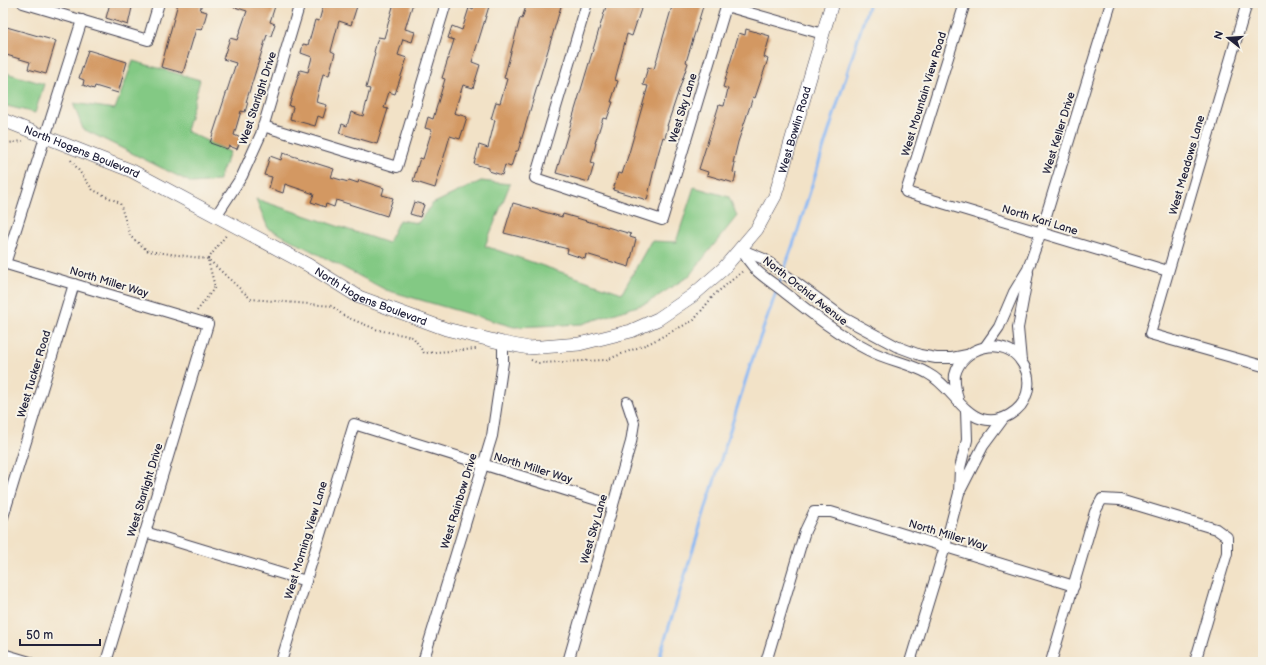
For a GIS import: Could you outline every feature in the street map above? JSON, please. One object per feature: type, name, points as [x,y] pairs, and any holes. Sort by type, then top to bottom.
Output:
[{"type":"street","points":[[23,3],[148,40],[159,3]]},
{"type":"street","name":"West Starlight Drive","points":[[216,216],[242,176],[263,126],[300,3]]},
{"type":"street","points":[[263,126],[397,167],[446,3]]},
{"type":"street","name":"West Sky Lane","points":[[587,3],[535,178],[662,220],[727,4]]},
{"type":"street","name":"West Bowlin Road","points":[[741,249],[757,229],[775,196],[832,3]]},
{"type":"street","name":"West Mountain View Road","points":[[906,192],[965,3]]},
{"type":"street","name":"West Keller Drive","points":[[1021,361],[1018,328],[1028,269],[1041,232],[1111,3]]},
{"type":"street","name":"West Meadows Lane","points":[[1247,3],[1150,334],[1263,366]]},
{"type":"street","points":[[727,4],[823,34]]},
{"type":"street","points":[[4,263],[82,20]]},
{"type":"street","name":"North Hogens Boulevard","points":[[3,120],[132,171],[308,266],[359,297],[446,329],[529,348],[579,344],[631,331],[658,319],[692,296],[723,270],[741,249]]},
{"type":"street","name":"North Kari Lane","points":[[906,192],[1168,271]]},
{"type":"street","name":"North Orchid Avenue","points":[[741,249],[764,259],[844,318],[896,346],[920,355],[936,358],[952,358],[967,355]]},
{"type":"street","name":"North Orchid Avenue","points":[[741,249],[756,270],[832,329],[869,350],[928,373],[942,383],[958,399]]},
{"type":"street","name":"North Miller Way","points":[[4,263],[208,324]]},
{"type":"street","name":"West Keller Drive","points":[[985,347],[999,327],[1014,292],[1028,269]]},
{"type":"street","name":"West Tucker Road","points":[[3,517],[74,284]]},
{"type":"street","name":"West Starlight Drive","points":[[106,662],[208,324]]},
{"type":"street","name":"West Rainbow Drive","points":[[423,662],[492,436],[503,362],[503,343]]},
{"type":"street","points":[[959,493],[983,446],[1002,419],[1013,413],[1021,405],[1027,394],[1028,377],[1021,361],[1014,353],[1005,348],[995,346],[985,347],[967,355],[960,364],[955,376],[955,388],[958,399],[966,410],[983,419],[1002,419]]},
{"type":"street","name":"West Sky Lane","points":[[568,662],[631,442],[634,423],[627,402]]},
{"type":"street","points":[[910,662],[946,547],[959,493],[960,468],[967,440],[966,410]]},
{"type":"street","name":"North Miller Way","points":[[354,424],[613,505]]},
{"type":"street","name":"West Morning View Lane","points":[[282,662],[354,424]]},
{"type":"street","points":[[1051,662],[1095,512],[1102,499],[1120,500],[1216,529],[1227,537],[1227,553],[1195,662]]},
{"type":"street","name":"North Miller Way","points":[[766,662],[805,531],[814,512],[831,512],[1074,586]]},
{"type":"street","points":[[145,532],[306,581]]},
{"type":"street","points":[[3,654],[30,662]]},
{"type":"path","points":[[3,141],[8,143],[24,140]]},
{"type":"path","points":[[71,159],[93,190],[120,203],[130,236],[148,251],[208,259],[251,299],[332,306],[344,316],[378,330],[413,338],[424,353],[480,349]]},
{"type":"path","points":[[208,259],[234,226]]},
{"type":"path","points":[[191,319],[215,286],[208,259]]},
{"type":"green space","points":[[133,61],[200,80],[186,131],[230,152],[218,181],[192,183],[83,129],[73,103],[115,109]]},
{"type":"green space","points":[[3,72],[44,84],[35,113],[3,105]]},
{"type":"green space","points":[[481,181],[510,184],[485,246],[622,293],[651,241],[676,242],[694,187],[729,197],[737,216],[689,276],[647,303],[582,324],[514,327],[386,290],[268,228],[256,199],[388,243],[399,220],[418,223],[432,204]]},
{"type":"building","points":[[110,3],[133,3],[128,25],[106,18]]},
{"type":"building","points":[[178,3],[202,3],[200,10],[207,12],[202,30],[196,29],[183,73],[161,67]]},
{"type":"building","points":[[228,3],[276,3],[270,22],[275,24],[271,36],[267,35],[246,102],[248,102],[245,112],[241,111],[234,135],[241,138],[237,149],[229,146],[227,149],[210,143],[236,63],[223,59],[230,38],[237,40],[247,11],[228,5]]},
{"type":"building","points":[[324,3],[358,3],[351,25],[339,21],[331,51],[335,53],[329,75],[323,74],[316,102],[327,105],[323,118],[318,116],[315,126],[290,119],[293,107],[289,106],[300,70],[308,72],[312,57],[301,53],[303,44],[308,45],[315,20],[319,21]]},
{"type":"building","points":[[394,3],[413,3],[405,29],[415,32],[412,42],[403,39],[398,55],[407,58],[395,94],[389,92],[384,108],[388,109],[377,144],[339,133],[342,124],[347,126],[351,112],[363,116],[370,89],[366,88],[378,37],[384,38]]},
{"type":"building","points":[[475,3],[490,3],[472,62],[480,65],[473,88],[463,85],[454,113],[467,117],[460,139],[450,136],[435,188],[413,181],[420,158],[423,159],[432,130],[425,128],[428,117],[433,119],[445,79],[442,78],[454,40],[448,38],[452,26],[462,30],[469,8],[473,10]]},
{"type":"building","points":[[527,3],[562,3],[518,151],[516,151],[511,167],[505,165],[502,175],[489,171],[489,168],[474,164],[479,145],[488,148],[495,120],[491,119],[496,102],[500,103],[507,79],[504,78],[520,18],[522,19]]},
{"type":"building","points":[[607,3],[643,3],[632,36],[627,34],[615,80],[618,81],[611,102],[613,102],[607,119],[603,118],[595,143],[591,163],[594,164],[589,182],[556,173]]},
{"type":"building","points":[[673,3],[704,3],[686,62],[688,63],[667,126],[665,138],[663,137],[656,161],[647,200],[613,190],[618,173],[622,174],[629,153],[648,86],[643,85],[648,67],[654,69]]},
{"type":"building","points":[[3,26],[56,41],[46,74],[28,69],[30,62],[3,54]]},
{"type":"building","points":[[746,29],[770,36],[764,57],[768,59],[738,142],[733,163],[735,163],[733,172],[736,173],[734,183],[707,175],[708,172],[699,169],[719,105],[724,106],[728,89],[723,87],[739,33],[745,35]]},
{"type":"building","points":[[88,50],[127,62],[118,93],[95,86],[94,89],[83,85],[84,80],[79,78]]},
{"type":"building","points":[[283,153],[334,169],[331,177],[348,182],[349,180],[358,183],[359,180],[384,188],[382,195],[393,198],[387,216],[336,200],[334,207],[326,204],[325,207],[311,202],[314,194],[285,184],[283,193],[269,188],[272,177],[264,175],[270,156],[281,160]]},
{"type":"building","points":[[414,202],[424,205],[420,217],[410,214]]},
{"type":"building","points":[[513,203],[562,217],[563,214],[631,234],[630,237],[636,239],[629,267],[586,254],[585,259],[567,253],[568,249],[504,233]]},
{"type":"waterway","points":[[658,662],[750,366],[796,236],[869,3]]}]
